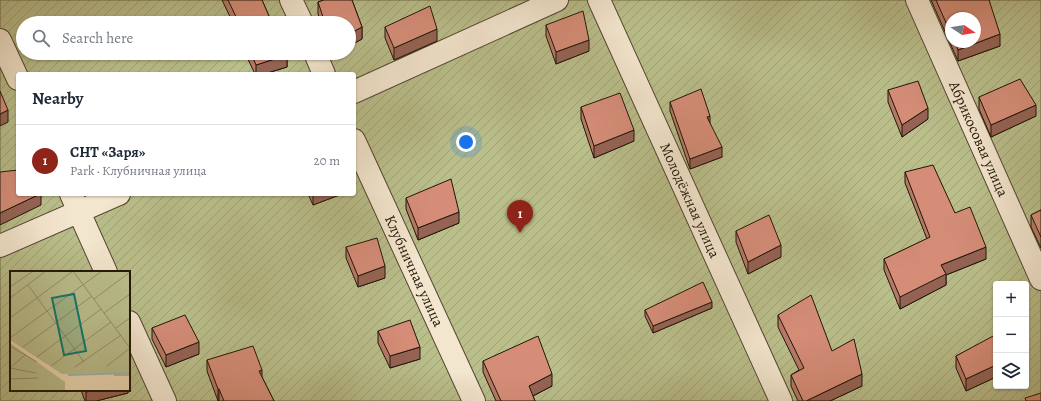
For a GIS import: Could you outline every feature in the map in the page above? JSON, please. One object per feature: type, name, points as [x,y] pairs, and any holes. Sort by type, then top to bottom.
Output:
[{"type":"street","points":[[291,0],[299,16]]},
{"type":"street","points":[[356,91],[557,0]]},
{"type":"street","name":"Молодёжная улица","points":[[598,0],[781,401]]},
{"type":"street","name":"Абрикосовая улица","points":[[917,0],[1041,279]]},
{"type":"street","points":[[0,40],[16,75]]},
{"type":"street","points":[[318,60],[323,72]]},
{"type":"street","name":"Клубничная улица","points":[[356,144],[474,401]]},
{"type":"street","points":[[0,246],[75,202],[108,196]]},
{"type":"street","points":[[75,202],[106,271]]},
{"type":"street","points":[[130,324],[164,401]]},
{"type":"green space","points":[[0,0],[1041,0],[1041,401],[0,401]]},
{"type":"building","points":[[228,0],[262,0],[269,16],[236,16]]},
{"type":"building","points":[[324,0],[352,0],[362,27],[356,30],[356,16],[323,16],[318,2]]},
{"type":"building","points":[[936,0],[989,0],[1000,34],[981,41],[981,12],[945,12],[945,20]]},
{"type":"building","points":[[430,6],[437,29],[394,48],[385,27]]},
{"type":"building","points":[[583,11],[589,40],[556,52],[546,25]]},
{"type":"building","points":[[254,60],[272,60],[256,65]]},
{"type":"building","points":[[1020,79],[1036,105],[991,125],[979,97]]},
{"type":"building","points":[[918,81],[928,108],[902,125],[888,90]]},
{"type":"building","points":[[701,89],[710,116],[707,117],[722,147],[690,159],[670,102]]},
{"type":"building","points":[[0,91],[8,110],[0,114]]},
{"type":"building","points":[[620,93],[634,130],[594,146],[581,107]]},
{"type":"building","points":[[933,165],[955,213],[970,207],[986,247],[941,265],[946,274],[900,297],[884,259],[930,237],[905,172]]},
{"type":"building","points":[[16,170],[16,196],[36,196],[0,213],[0,172]]},
{"type":"building","points":[[451,179],[459,212],[418,228],[406,198]]},
{"type":"building","points":[[1041,210],[1041,237],[1031,215]]},
{"type":"building","points":[[769,215],[781,245],[748,262],[736,231]]},
{"type":"building","points":[[377,238],[385,266],[358,276],[346,247]]},
{"type":"building","points":[[703,282],[712,302],[653,326],[645,310]]},
{"type":"building","points":[[811,295],[832,351],[854,339],[862,374],[806,401],[803,401],[791,375],[804,368],[778,315]]},
{"type":"building","points":[[185,315],[199,342],[166,355],[152,328]]},
{"type":"building","points":[[410,320],[420,347],[390,356],[378,331]]},
{"type":"building","points":[[538,336],[552,374],[529,386],[535,401],[501,401],[483,361]]},
{"type":"building","points":[[993,336],[993,366],[966,379],[956,356]]},
{"type":"building","points":[[253,346],[262,370],[259,371],[274,401],[224,401],[207,360]]},
{"type":"building","points":[[1041,393],[1041,401],[1026,401],[1025,398]]},
{"type":"place","name":"СНТ «Заря»","points":[[520,233]]}]
